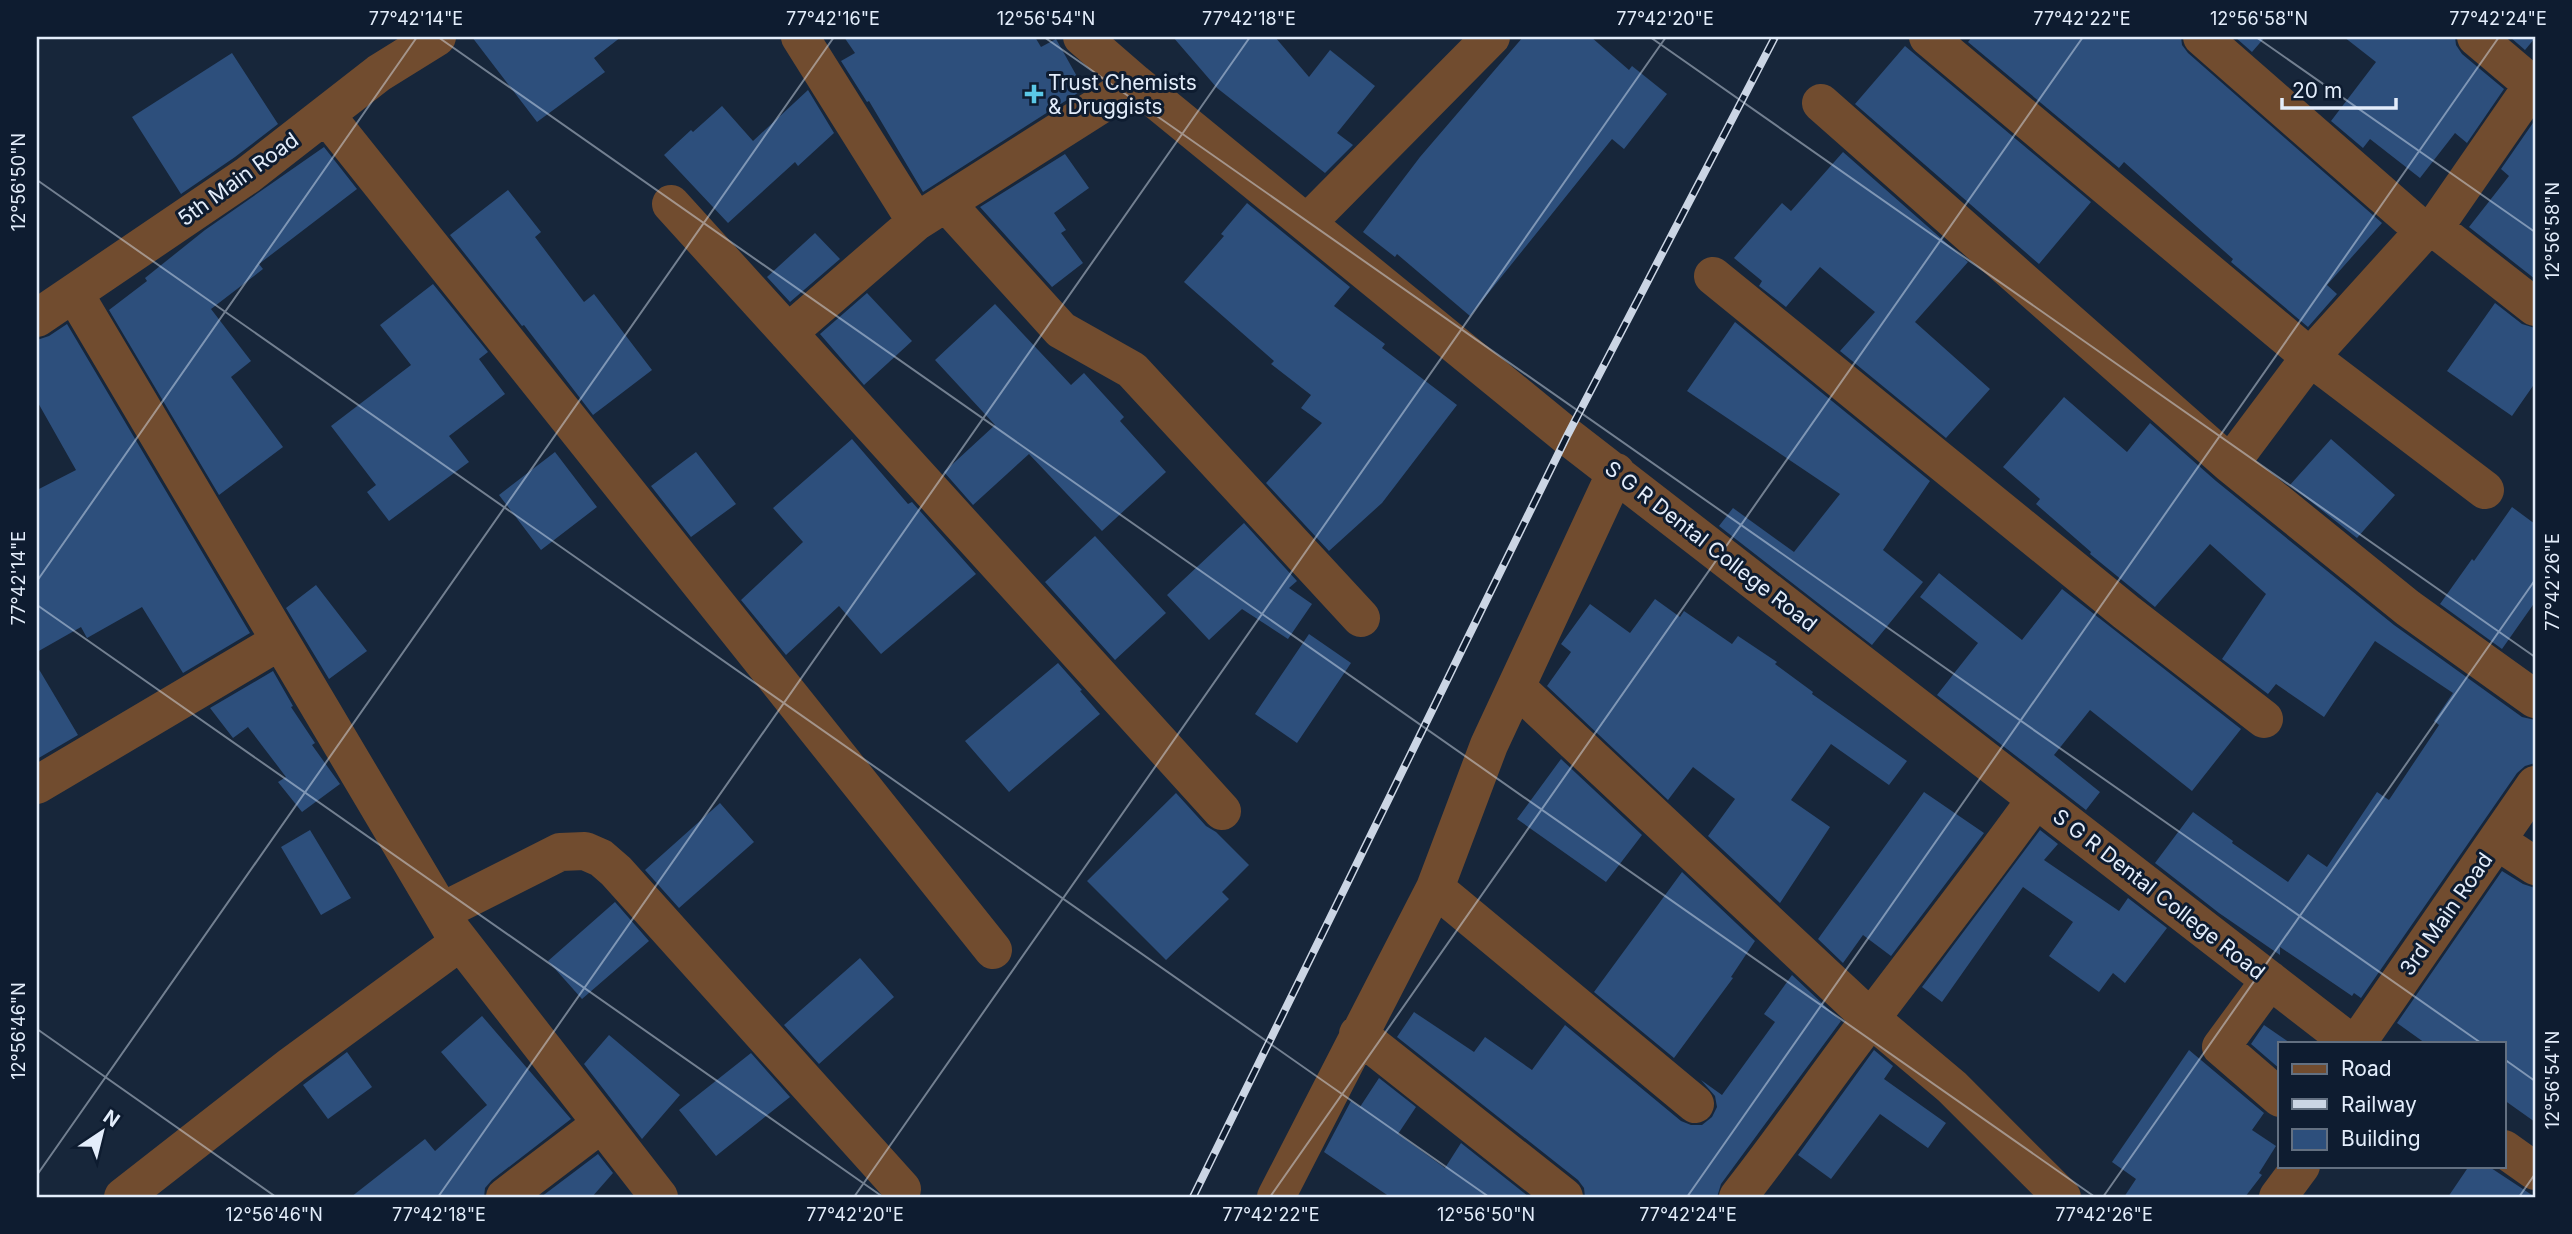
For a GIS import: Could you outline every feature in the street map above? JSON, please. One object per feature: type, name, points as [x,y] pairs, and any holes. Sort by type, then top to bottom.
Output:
[{"type":"street","name":"5th Main Road","points":[[37,318],[248,175],[379,73],[436,37]]},
{"type":"street","points":[[800,37],[931,212],[1062,330],[1132,370],[1361,618]]},
{"type":"street","name":"S G R Dental College Road","points":[[1082,37],[1567,436],[2350,1042]]},
{"type":"street","points":[[1307,223],[1491,37]]},
{"type":"street","points":[[1928,37],[2310,356],[2484,490]]},
{"type":"street","points":[[2203,37],[2429,230],[2535,307]]},
{"type":"street","points":[[2230,464],[2310,356],[2429,230],[2534,85],[2476,37]]},
{"type":"street","points":[[788,333],[931,212],[1135,83]]},
{"type":"street","points":[[1821,103],[2230,464],[2408,608],[2535,699]]},
{"type":"street","points":[[326,115],[993,950]]},
{"type":"street","points":[[671,204],[1223,811]]},
{"type":"street","points":[[1713,276],[2126,612],[2264,719]]},
{"type":"street","points":[[74,293],[450,927],[659,1197]]},
{"type":"street","points":[[1276,1197],[1435,888],[1489,745],[1616,472]]},
{"type":"street","points":[[37,785],[280,641]]},
{"type":"street","points":[[1516,687],[1870,1018],[1952,1087],[2062,1197]]},
{"type":"street","name":"3rd Main Road","points":[[2358,1042],[2535,785]]},
{"type":"street","points":[[1738,1197],[1785,1138],[1870,1018],[1962,901],[2036,799]]},
{"type":"street","points":[[2497,841],[2535,866]]},
{"type":"street","points":[[123,1197],[292,1065],[450,927],[560,852],[585,851],[601,858],[616,871],[902,1189]]},
{"type":"street","points":[[1435,888],[1695,1104]]},
{"type":"street","points":[[2270,980],[2221,1047],[2278,1096]]},
{"type":"street","points":[[1359,1034],[1564,1197]]},
{"type":"street","points":[[505,1197],[601,1124]]},
{"type":"street","points":[[2506,1150],[2535,1171]]},
{"type":"street","points":[[2278,1197],[2300,1168]]},
{"type":"building","points":[[472,37],[621,37],[594,58],[605,72],[537,122]]},
{"type":"building","points":[[844,37],[1035,37],[1041,47],[1056,39],[1084,89],[923,192],[869,101],[867,102],[841,61],[855,53]]},
{"type":"building","points":[[1173,37],[1275,37],[1309,77],[1330,50],[1375,86],[1337,133],[1353,145],[1325,173],[1217,88]]},
{"type":"building","points":[[1523,37],[1591,37],[1629,70],[1632,66],[1667,94],[1624,149],[1612,139],[1470,316],[1397,254],[1395,257],[1363,232],[1420,157]]},
{"type":"building","points":[[1972,37],[2181,37],[2182,45],[2188,53],[2382,223],[2327,285],[2337,294],[2308,327],[2231,262],[2233,259],[2124,162],[2119,168],[1968,42]]},
{"type":"building","points":[[2235,37],[2265,37],[2252,52]]},
{"type":"building","points":[[2344,37],[2455,37],[2456,45],[2462,54],[2504,89],[2467,143],[2455,133],[2420,178],[2370,139],[2363,148],[2331,121],[2376,62]]},
{"type":"building","points":[[2510,37],[2535,37],[2535,38],[2525,50]]},
{"type":"building","points":[[1905,46],[2091,202],[2039,264],[1855,104]]},
{"type":"building","points":[[232,53],[278,124],[181,194],[132,117]]},
{"type":"building","points":[[808,90],[834,133],[798,166],[795,162],[728,223],[664,155],[722,106],[753,141]]},
{"type":"building","points":[[2535,120],[2535,279],[2469,227],[2509,176],[2501,169]]},
{"type":"building","points":[[324,147],[357,189],[259,264],[263,269],[211,309],[251,361],[231,377],[283,447],[219,495],[109,310],[205,230]]},
{"type":"building","points":[[1843,152],[1968,262],[1915,322],[1990,389],[1946,438],[1840,351],[1875,312],[1820,267],[1786,307],[1759,286],[1762,281],[1734,258],[1782,203],[1791,211]]},
{"type":"building","points":[[1065,154],[1089,188],[1054,213],[1066,230],[1061,233],[1083,263],[1052,287],[980,207]]},
{"type":"building","points":[[508,190],[541,232],[535,237],[584,302],[594,294],[652,370],[593,415],[450,235]]},
{"type":"building","points":[[1247,203],[1350,287],[1334,306],[1385,344],[1382,348],[1457,405],[1382,503],[1329,551],[1266,483],[1322,423],[1301,408],[1311,395],[1271,364],[1274,361],[1184,282],[1224,236],[1221,234]]},
{"type":"building","points":[[815,233],[840,259],[790,302],[767,277]]},
{"type":"building","points":[[433,284],[488,352],[479,359],[505,394],[449,436],[469,462],[389,521],[367,492],[376,485],[331,426],[411,365],[380,325]]},
{"type":"building","points":[[867,293],[912,341],[864,385],[820,334]]},
{"type":"building","points":[[2495,303],[2522,324],[2535,328],[2535,383],[2512,416],[2447,371]]},
{"type":"building","points":[[995,304],[1071,385],[1084,373],[1124,417],[1120,421],[1166,472],[1102,531],[1029,454],[973,505],[944,472],[995,425],[935,360]]},
{"type":"building","points":[[1735,322],[1930,481],[1883,550],[1923,582],[1872,645],[1719,526],[1733,508],[1794,552],[1840,494],[1687,391]]},
{"type":"building","points":[[67,324],[250,633],[183,673],[142,607],[87,638],[81,627],[37,652],[37,490],[76,470],[37,401],[37,340],[49,336]]},
{"type":"building","points":[[2064,397],[2127,452],[2150,423],[2216,481],[2394,625],[2522,717],[2535,720],[2535,763],[2525,766],[2517,773],[2361,998],[2354,993],[2352,996],[2280,947],[2280,955],[2219,913],[2155,863],[2193,812],[2288,882],[2308,854],[2327,867],[2377,792],[2389,800],[2439,725],[2434,721],[2453,693],[2375,641],[2324,717],[2276,684],[2268,694],[2222,659],[2266,594],[2210,544],[2155,607],[2090,554],[2091,552],[2036,504],[2040,499],[2003,467]]},
{"type":"building","points":[[852,439],[908,504],[912,502],[976,574],[881,654],[839,606],[786,655],[741,600],[803,542],[773,508]]},
{"type":"building","points":[[2331,439],[2395,495],[2357,538],[2290,485]]},
{"type":"building","points":[[555,452],[597,507],[541,550],[499,495]]},
{"type":"building","points":[[696,452],[736,504],[691,537],[651,486]]},
{"type":"building","points":[[2512,507],[2535,524],[2535,602],[2502,649],[2440,604]]},
{"type":"building","points":[[1244,523],[1297,581],[1289,588],[1312,604],[1288,639],[1242,609],[1209,640],[1167,595]]},
{"type":"building","points":[[1095,536],[1166,613],[1115,660],[1045,582]]},
{"type":"building","points":[[1939,573],[2022,640],[2062,589],[2241,729],[2192,791],[2090,710],[2054,755],[2100,792],[2086,810],[1937,695],[1978,643],[1920,597]]},
{"type":"building","points":[[316,585],[367,651],[329,679],[286,608]]},
{"type":"building","points":[[1655,599],[1680,617],[1684,611],[1732,644],[1738,636],[1777,662],[1775,664],[1813,692],[1812,694],[1907,761],[1889,785],[1831,744],[1791,800],[1830,827],[1780,903],[1708,836],[1735,799],[1693,767],[1668,800],[1547,686],[1571,652],[1561,644],[1590,604],[1630,633]]},
{"type":"building","points":[[1309,634],[1351,663],[1297,743],[1255,714]]},
{"type":"building","points":[[1058,663],[1100,714],[1009,792],[965,741]]},
{"type":"building","points":[[37,666],[78,735],[37,759]]},
{"type":"building","points":[[273,671],[293,706],[291,707],[315,743],[312,745],[340,784],[302,812],[278,782],[286,777],[248,727],[233,738],[210,708]]},
{"type":"building","points":[[1561,759],[1642,835],[1606,882],[1517,819]]},
{"type":"building","points":[[1924,792],[1984,833],[1891,956],[1863,935],[1843,963],[1818,939]]},
{"type":"building","points":[[1176,793],[1206,826],[1216,832],[1249,865],[1222,892],[1229,899],[1166,960],[1087,881]]},
{"type":"building","points":[[720,803],[754,842],[679,908],[645,870]]},
{"type":"building","points":[[310,830],[351,898],[321,915],[281,847]]},
{"type":"building","points":[[2040,830],[2058,844],[2044,860],[2119,911],[2128,898],[2167,928],[2125,983],[2113,973],[2099,992],[2049,956],[2073,922],[2023,887],[1942,1002],[1922,987]]},
{"type":"building","points":[[2502,871],[2535,888],[2535,1122],[2506,1101],[2506,1042],[2424,1042],[2397,1023]]},
{"type":"building","points":[[1682,872],[1755,941],[1731,977],[1733,978],[1674,1058],[1594,992]]},
{"type":"building","points":[[615,902],[649,941],[582,999],[548,961]]},
{"type":"building","points":[[860,958],[894,997],[819,1064],[784,1025]]},
{"type":"building","points":[[1792,975],[1841,1021],[1721,1184],[1717,1197],[1585,1197],[1584,1188],[1578,1180],[1397,1037],[1414,1012],[1474,1052],[1485,1037],[1532,1070],[1565,1025],[1681,1121],[1702,1125],[1712,1117],[1717,1107],[1715,1096],[1701,1080],[1722,1095],[1775,1022],[1764,1014]]},
{"type":"building","points":[[482,1016],[571,1119],[492,1180],[485,1188],[484,1197],[351,1197],[425,1139],[435,1151],[487,1105],[441,1052]]},
{"type":"building","points":[[2264,1025],[2289,1042],[2278,1042],[2278,1067],[2251,1044]]},
{"type":"building","points":[[609,1035],[680,1095],[642,1139],[584,1064]]},
{"type":"building","points":[[1874,1050],[1893,1066],[1884,1079],[1946,1123],[1928,1148],[1880,1114],[1831,1179],[1798,1155]]},
{"type":"building","points":[[2189,1050],[2264,1113],[2252,1130],[2276,1146],[2259,1173],[2262,1175],[2245,1197],[2124,1197],[2136,1179],[2112,1162]]},
{"type":"building","points":[[347,1052],[372,1087],[328,1119],[303,1085]]},
{"type":"building","points":[[751,1053],[790,1097],[716,1156],[679,1110]]},
{"type":"building","points":[[1379,1078],[1416,1107],[1398,1134],[1445,1168],[1461,1143],[1529,1197],[1390,1197],[1324,1152],[1351,1101],[1360,1107]]},
{"type":"building","points":[[598,1154],[613,1173],[592,1197],[541,1197]]},
{"type":"building","points":[[2468,1168],[2491,1168],[2535,1197],[2448,1197]]},
{"type":"railway","points":[[1193,1197],[1567,436],[1775,37]]},
{"type":"place","name":"Trust Chemists & Druggists","points":[[1034,94]]}]
